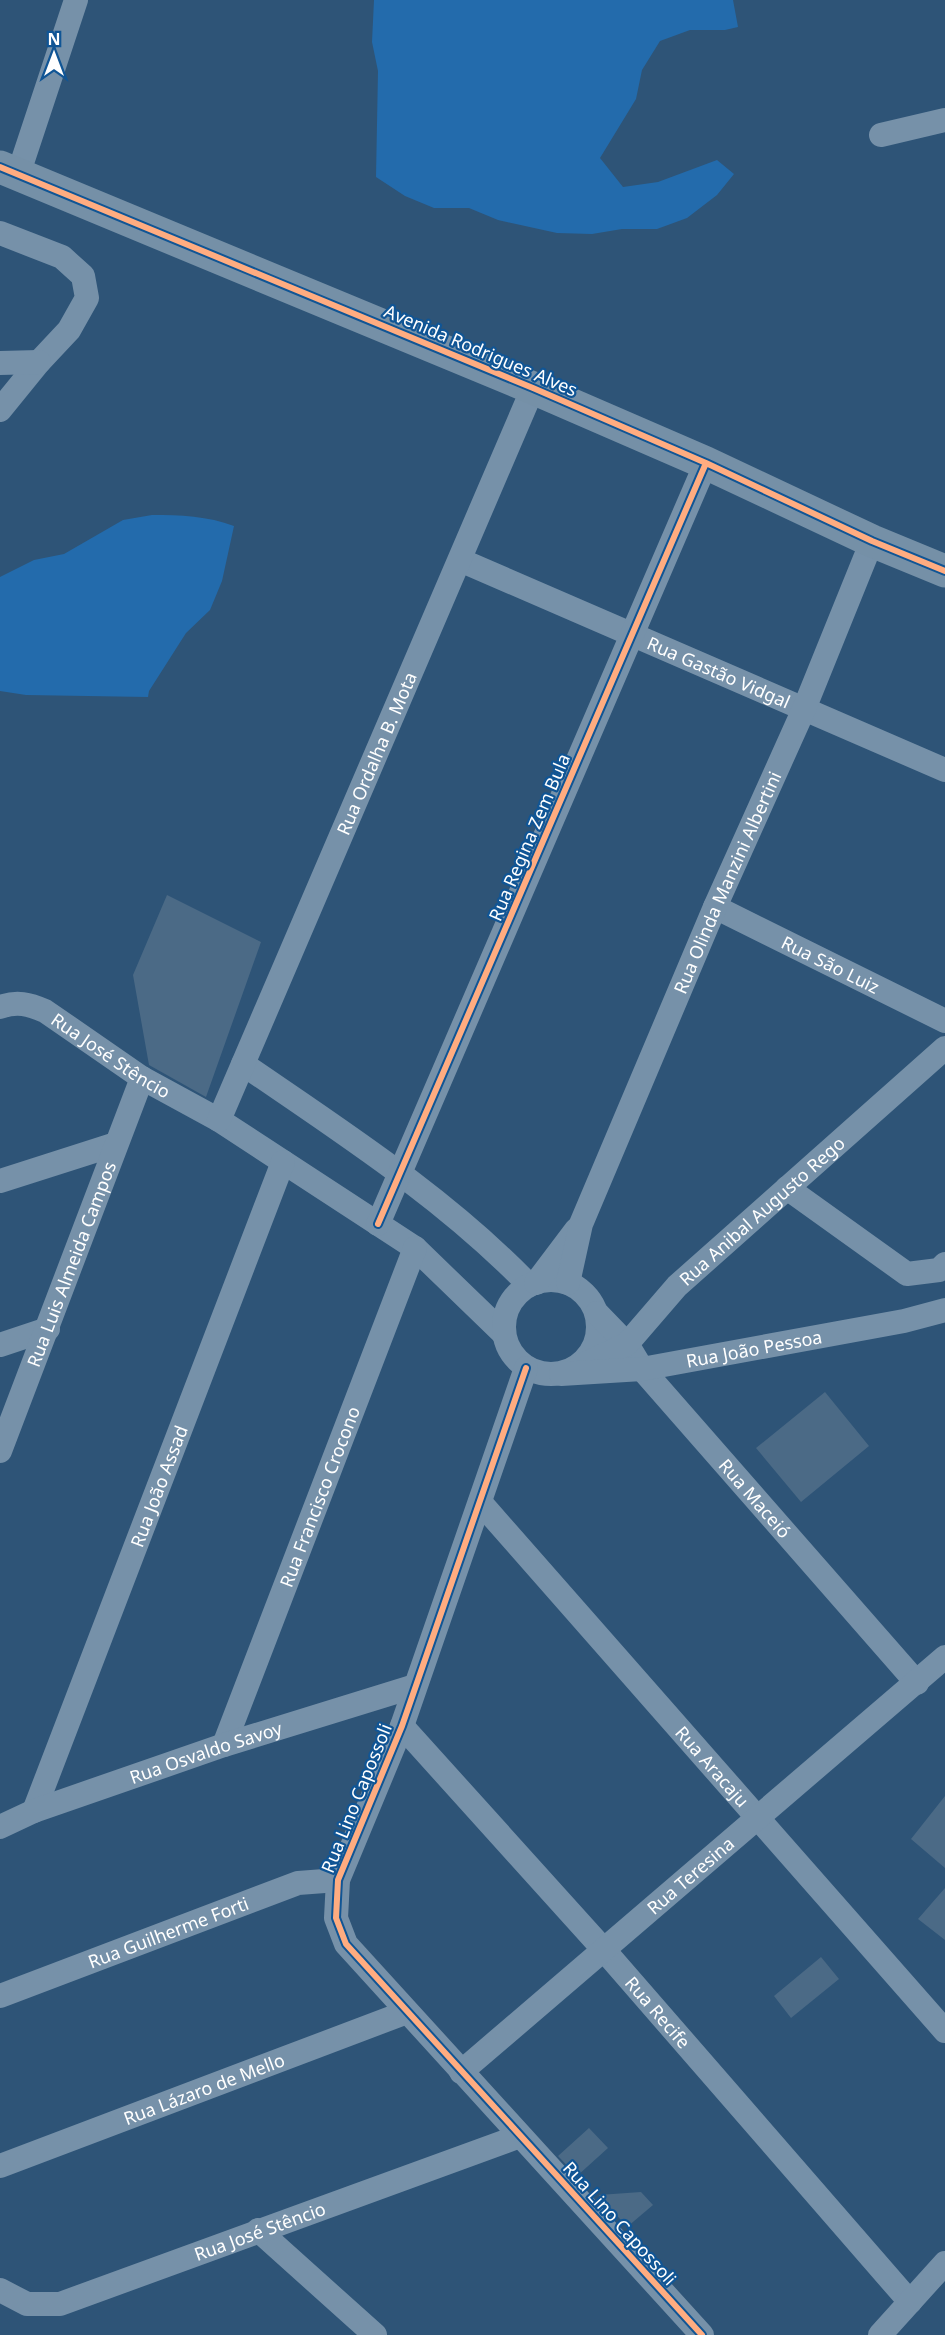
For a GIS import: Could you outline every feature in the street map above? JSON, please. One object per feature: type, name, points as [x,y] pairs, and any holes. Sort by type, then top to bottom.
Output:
[{"type":"main road","name":"Avenida Rodrigues Alves","points":[[9,171],[533,387],[706,463],[872,542],[945,572]]},
{"type":"street","points":[[9,171],[76,0]]},
{"type":"street","points":[[881,135],[945,120]]},
{"type":"street","points":[[0,233],[62,257],[83,276],[87,298],[69,330],[39,362],[0,410]]},
{"type":"street","points":[[0,363],[39,362]]},
{"type":"street","name":"Rua Ordalha B. Mota","points":[[219,1120],[533,387]]},
{"type":"street","name":"Rua Regina Zem Bula","points":[[378,1224],[706,463]]},
{"type":"street","name":"Rua Olinda Manzini Albertini","points":[[568,1282],[581,1224],[715,907],[804,709],[872,542]]},
{"type":"street","name":"Rua Gastão Vidgal","points":[[460,560],[945,770]]},
{"type":"street","name":"Rua São Luiz","points":[[715,907],[945,1021]]},
{"type":"street","name":"Rua José Stêncio","points":[[0,1007],[11,1003],[30,1005],[45,1011],[142,1078],[219,1120],[415,1248],[503,1334]]},
{"type":"street","name":"Rua Anibal Augusto Rego","points":[[569,1370],[627,1344],[677,1286],[945,1048]]},
{"type":"street","points":[[243,1064],[400,1173],[532,1284]]},
{"type":"street","name":"Rua Luis Almeida Campos","points":[[0,1451],[142,1078]]},
{"type":"street","points":[[0,1181],[116,1144]]},
{"type":"street","name":"Rua João Assad","points":[[34,1811],[283,1162]]},
{"type":"street","points":[[788,1188],[907,1274],[942,1267]]},
{"type":"street","name":"Rua Olinda Manzini Albertini","points":[[532,1284],[581,1224]]},
{"type":"street","name":"Rua Francisco Crocono","points":[[224,1745],[415,1248]]},
{"type":"street","points":[[547,1280],[568,1282],[586,1295],[597,1313],[598,1334],[591,1354],[569,1370],[543,1374],[526,1368],[511,1353],[503,1334],[505,1314],[513,1297],[532,1284],[547,1280]]},
{"type":"street","name":"Rua João Pessoa","points":[[569,1370],[642,1369],[904,1321],[945,1310]]},
{"type":"street","name":"Rua Maceió","points":[[597,1313],[627,1344],[642,1369],[917,1683]]},
{"type":"street","points":[[0,1345],[48,1329]]},
{"type":"street","name":"Rua Lino Capossoli","points":[[526,1368],[402,1726],[338,1880],[336,1918],[346,1944],[702,2335]]},
{"type":"street","name":"Rua Aracaju","points":[[480,1502],[945,2031]]},
{"type":"street","name":"Rua Teresina","points":[[461,2072],[945,1657]]},
{"type":"street","name":"Rua Osvaldo Savoy","points":[[0,1827],[34,1811],[224,1745],[415,1686]]},
{"type":"street","name":"Rua Recife","points":[[402,1726],[604,1950],[910,2302]]},
{"type":"street","name":"Rua Guilherme Forti","points":[[0,1996],[298,1883],[338,1880]]},
{"type":"street","name":"Rua Lázaro de Mello","points":[[0,2166],[407,2012]]},
{"type":"street","name":"Rua José Stêncio","points":[[0,2290],[27,2304],[60,2304],[520,2136]]},
{"type":"street","points":[[258,2230],[375,2335]]},
{"type":"street","points":[[880,2335],[945,2263]]},
{"type":"shaded area","points":[[374,0],[733,0],[738,27],[725,30],[690,30],[660,41],[642,70],[636,99],[600,158],[623,187],[658,182],[717,160],[734,174],[717,195],[687,218],[657,229],[622,229],[592,234],[557,233],[498,220],[469,208],[434,208],[405,196],[376,177],[378,71],[372,42]]},
{"type":"shaded area","points":[[152,515],[204,518],[234,526],[222,581],[210,610],[186,633],[149,691],[148,697],[26,695],[0,691],[0,577],[34,560],[64,554],[123,520]]},
{"type":"building","points":[[167,895],[261,942],[206,1097],[149,1065],[133,975]]},
{"type":"building","points":[[825,1392],[869,1446],[801,1502],[756,1448]]},
{"type":"building","points":[[945,1796],[945,1868],[911,1839]]},
{"type":"building","points":[[945,1888],[945,1940],[918,1919]]},
{"type":"building","points":[[821,1957],[839,1979],[791,2018],[774,1996]]},
{"type":"building","points":[[589,2128],[608,2148],[577,2176],[558,2156]]},
{"type":"building","points":[[641,2192],[653,2205],[627,2227],[599,2195]]},
{"type":"cycle path","points":[[0,167],[533,388],[706,463],[872,541],[945,571]]},
{"type":"cycle path","points":[[378,1224],[706,463]]},
{"type":"cycle path","points":[[526,1368],[402,1726],[338,1880],[336,1918],[346,1944],[702,2335]]}]
